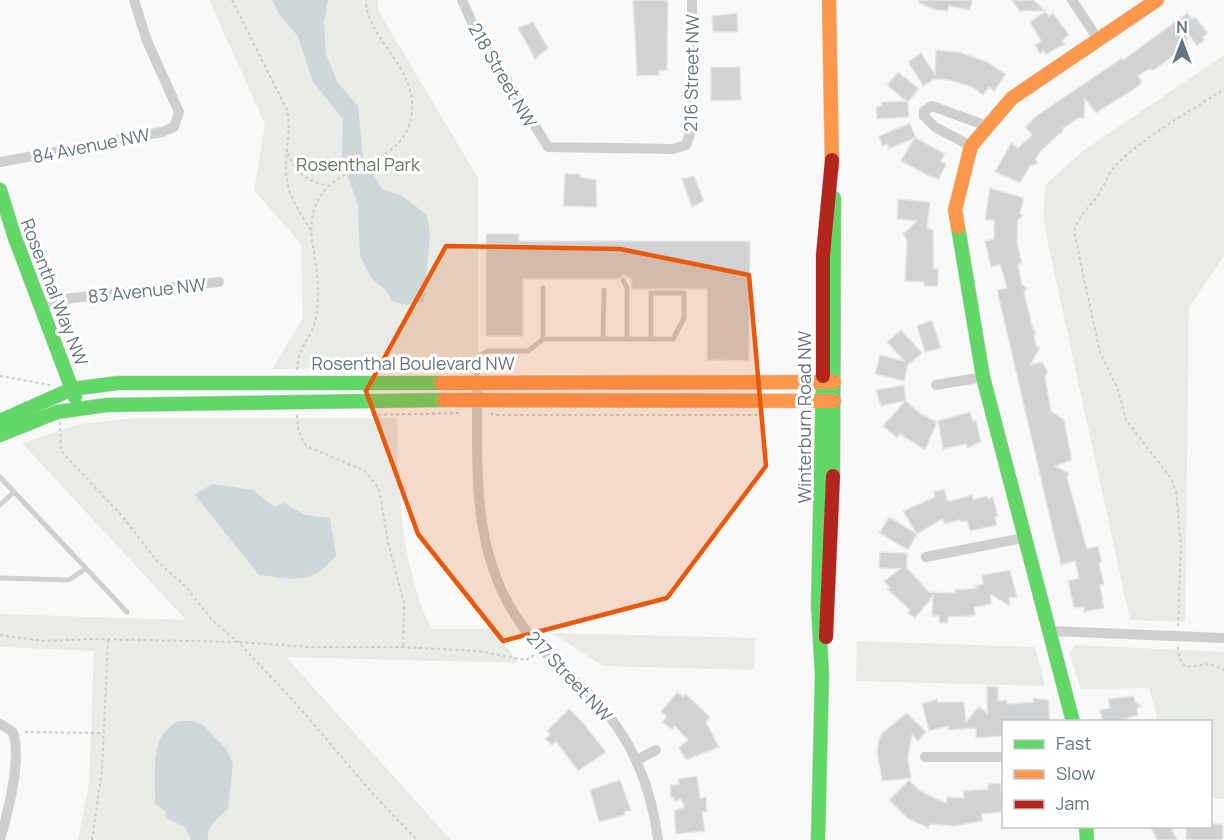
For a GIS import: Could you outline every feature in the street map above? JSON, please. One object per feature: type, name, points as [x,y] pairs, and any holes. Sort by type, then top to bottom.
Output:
[{"type":"street","name":"84 Avenue NW","points":[[0,162],[162,132],[170,129],[177,121],[178,112],[147,41],[134,0]]},
{"type":"street","name":"218 Street NW","points":[[462,0],[474,27],[540,139],[548,147],[673,149],[686,145]]},
{"type":"street","name":"216 Street NW","points":[[686,145],[692,128],[692,0]]},
{"type":"street","name":"Winterburn Road NW","points":[[818,840],[822,675],[818,606],[835,218],[832,160],[831,0]]},
{"type":"street","points":[[1072,0],[1098,39]]},
{"type":"street","points":[[1073,720],[1051,631],[1023,538],[983,377],[954,210],[971,146],[1012,98],[1157,0]]},
{"type":"street","points":[[971,146],[935,127],[924,116],[924,111],[932,106],[943,108],[987,126]]},
{"type":"street","name":"Rosenthal Way NW","points":[[0,190],[78,407]]},
{"type":"street","name":"83 Avenue NW","points":[[41,305],[72,298],[219,282]]},
{"type":"street","points":[[936,386],[983,377]]},
{"type":"street","name":"217 Street NW","points":[[477,381],[479,517],[495,574],[515,616],[542,650],[605,712],[637,760],[646,779],[658,840]]},
{"type":"street","name":"Rosenthal Boulevard NW","points":[[0,421],[72,389],[118,383],[828,382]]},
{"type":"street","name":"Rosenthal Boulevard NW","points":[[0,435],[30,422],[78,407],[477,400],[828,402]]},
{"type":"street","points":[[926,557],[1023,538]]},
{"type":"street","points":[[1051,631],[1224,638]]},
{"type":"street","points":[[0,724],[13,732],[15,743],[12,786],[0,840]]},
{"type":"street","points":[[637,760],[656,750]]},
{"type":"street","points":[[926,757],[1002,757]]},
{"type":"lane","points":[[627,280],[627,339]]},
{"type":"lane","points":[[543,288],[543,339]]},
{"type":"lane","points":[[603,339],[604,290]]},
{"type":"lane","points":[[477,381],[477,362],[480,355],[488,351],[528,351],[543,339],[603,339],[627,339],[651,339],[673,339],[684,318],[684,292],[651,292],[651,339]]},
{"type":"lane","points":[[0,477],[127,612]]},
{"type":"lane","points":[[0,505],[14,492]]},
{"type":"lane","points":[[0,578],[69,580],[85,569]]},
{"type":"path","points":[[232,0],[283,100],[289,119],[288,189],[312,234]]},
{"type":"path","points":[[297,376],[298,357],[312,332],[318,306],[312,215],[321,195],[331,185],[386,155],[406,132],[412,113],[411,93],[405,76],[369,15],[366,0]]},
{"type":"path","points":[[1178,622],[1181,546],[1176,491],[1171,478],[1126,420],[1118,390],[1100,352],[1074,232],[1080,216],[1097,197],[1107,177],[1122,160],[1154,135],[1224,89]]},
{"type":"path","points":[[288,151],[291,161],[304,178],[331,185]]},
{"type":"path","points":[[0,376],[50,385]]},
{"type":"path","points":[[297,409],[298,430],[306,446],[365,471],[379,489],[388,542],[404,603],[403,647]]},
{"type":"path","points":[[491,413],[493,415],[758,415]]},
{"type":"path","points":[[59,418],[61,451],[122,516],[158,562],[186,587],[213,621],[238,642],[417,840]]},
{"type":"path","points":[[0,635],[44,641],[108,639],[238,642],[309,647],[403,647],[478,651],[526,660],[532,656]]},
{"type":"path","points":[[92,840],[100,800],[108,639]]},
{"type":"path","points":[[1178,650],[1179,658],[1186,667],[1210,664],[1224,670]]},
{"type":"path","points":[[13,732],[104,733]]},
{"type":"highlighted area","points":[[446,246],[620,249],[749,275],[766,466],[667,598],[503,641],[418,534],[366,391]]},
{"type":"green space","name":"Rosenthal Park","points":[[209,0],[378,0],[378,10],[478,178],[478,367],[272,369],[303,318],[301,244],[254,190],[265,124]]},
{"type":"green space","points":[[1224,55],[1224,256],[1189,307],[1185,622],[1130,620],[1047,239],[1043,214],[1046,184],[1083,151]]},
{"type":"green space","points":[[136,418],[397,418],[400,499],[407,552],[413,578],[431,629],[495,629],[518,663],[286,657],[451,840],[78,840],[89,783],[94,651],[0,647],[0,614],[186,620],[22,443],[80,424]]},
{"type":"green space","points":[[552,633],[755,638],[754,670],[603,666]]},
{"type":"green space","points":[[857,641],[1035,647],[1045,686],[856,681]]},
{"type":"green space","points":[[1076,645],[1224,652],[1224,799],[1212,798],[1212,720],[1158,720],[1149,688],[1081,689],[1069,653]]},
{"type":"shaded area","points":[[272,0],[328,0],[324,23],[326,55],[338,83],[358,106],[363,157],[382,189],[402,196],[427,215],[430,234],[424,302],[407,305],[392,301],[386,290],[372,279],[360,256],[358,205],[342,160],[343,119],[313,82],[298,36],[281,17]]},
{"type":"shaded area","points":[[212,484],[253,490],[274,507],[284,503],[305,515],[330,518],[336,556],[326,566],[310,576],[293,579],[259,575],[195,495]]},
{"type":"shaded area","points":[[179,721],[192,721],[203,725],[227,750],[233,764],[228,809],[211,826],[208,840],[191,840],[185,827],[167,818],[165,811],[155,804],[155,768],[158,745],[162,735],[169,727]]},
{"type":"building","points":[[633,0],[668,0],[667,70],[659,71],[659,75],[637,76]]},
{"type":"building","points":[[919,0],[972,0],[970,10],[949,6],[948,11],[936,10],[919,3]]},
{"type":"building","points":[[1012,0],[1034,0],[1045,11],[1019,11]]},
{"type":"building","points":[[1045,12],[1049,16],[1053,13],[1069,35],[1062,41],[1065,44],[1046,55],[1043,51],[1040,54],[1035,45],[1041,41],[1030,22]]},
{"type":"building","points":[[737,13],[738,32],[713,32],[712,16]]},
{"type":"building","points":[[1187,13],[1192,19],[1195,17],[1208,33],[1197,46],[1188,34],[1185,51],[1180,51],[1154,70],[1149,69],[1138,76],[1142,81],[1139,86],[1096,113],[1085,99],[1084,118],[1079,118],[1063,128],[1062,133],[1042,150],[1036,158],[1037,164],[1030,166],[1020,183],[995,172],[1011,143],[1018,148],[1032,135],[1025,127],[1035,117],[1122,58],[1123,60]]},
{"type":"building","points":[[533,22],[548,48],[535,59],[518,28]]},
{"type":"building","points":[[936,50],[959,52],[987,62],[1006,74],[994,91],[989,87],[983,95],[972,87],[949,80],[934,79],[923,86],[908,62],[921,53],[935,74]]},
{"type":"building","points":[[711,67],[740,67],[741,100],[711,101]]},
{"type":"building","points":[[898,72],[919,89],[908,102],[909,117],[877,119],[876,107],[882,106],[881,102],[906,101],[887,85]]},
{"type":"building","points":[[910,123],[916,138],[945,154],[941,161],[946,164],[939,179],[901,161],[914,138],[889,149],[887,144],[882,146],[879,136]]},
{"type":"building","points":[[565,174],[580,174],[580,177],[596,180],[597,207],[563,206]]},
{"type":"building","points":[[694,176],[704,201],[692,207],[682,179]]},
{"type":"building","points":[[990,188],[1024,198],[1020,213],[1023,216],[1018,220],[1017,242],[1022,264],[1018,264],[1022,285],[1027,288],[1024,292],[1033,329],[1036,332],[1034,335],[1036,345],[1040,348],[1030,365],[1042,362],[1048,372],[1045,376],[1051,411],[1064,420],[1072,460],[1055,466],[1069,473],[1067,477],[1087,549],[1098,546],[1102,562],[1099,563],[1104,584],[1100,585],[1104,608],[1084,612],[1084,607],[1074,608],[1068,581],[1079,578],[1075,561],[1061,565],[997,290],[1007,288],[1000,264],[991,267],[985,241],[994,239],[994,220],[985,220]]},
{"type":"building","points":[[898,199],[930,202],[927,228],[933,230],[934,269],[938,269],[938,286],[924,286],[924,282],[905,281],[907,241],[903,234],[917,221],[897,219]]},
{"type":"building","points":[[486,234],[519,234],[519,241],[750,241],[749,361],[707,360],[707,289],[632,289],[631,279],[624,275],[618,279],[523,279],[523,336],[486,336]]},
{"type":"building","points":[[932,320],[941,348],[925,352],[917,326]]},
{"type":"building","points":[[901,330],[922,353],[908,365],[904,381],[875,374],[880,355],[904,361],[887,342]]},
{"type":"building","points":[[904,385],[906,401],[921,414],[937,422],[925,450],[900,434],[897,438],[883,426],[905,401],[881,406],[876,390]]},
{"type":"building","points":[[970,412],[973,421],[976,420],[981,442],[967,448],[966,444],[943,449],[938,421]]},
{"type":"building","points":[[944,489],[947,500],[951,501],[972,495],[973,500],[987,496],[988,499],[993,497],[998,516],[995,517],[997,525],[970,531],[967,521],[961,522],[960,520],[945,524],[942,519],[917,534],[908,550],[879,533],[889,517],[916,533],[903,511],[935,497],[934,492]]},
{"type":"building","points":[[880,552],[907,553],[907,568],[929,592],[955,593],[955,590],[978,588],[975,586],[983,584],[982,575],[1010,570],[1017,597],[1009,598],[1010,606],[990,594],[992,604],[974,607],[975,615],[948,617],[948,623],[939,623],[939,616],[932,616],[933,596],[915,618],[907,613],[910,610],[887,589],[890,588],[884,581],[900,569],[879,568]]},
{"type":"building","points":[[987,686],[998,687],[998,701],[1007,700],[1007,704],[1033,702],[1033,698],[1048,700],[1050,720],[1002,720],[1002,736],[976,738],[976,728],[948,730],[948,726],[929,731],[922,704],[937,699],[938,702],[964,702],[966,722],[979,706],[987,713]]},
{"type":"building","points":[[677,692],[683,697],[686,694],[710,717],[706,722],[719,747],[686,760],[679,748],[688,740],[675,726],[672,729],[662,722],[667,716],[661,712]]},
{"type":"building","points":[[1134,696],[1135,702],[1140,705],[1137,710],[1138,715],[1122,720],[1102,720],[1100,710],[1110,708],[1108,699]]},
{"type":"building","points":[[569,709],[606,752],[578,771],[556,741],[552,745],[545,739],[550,734],[547,731]]},
{"type":"building","points":[[907,713],[926,732],[918,741],[912,735],[908,757],[911,778],[882,781],[877,751],[879,740],[882,733]]},
{"type":"building","points":[[697,776],[700,798],[706,797],[707,812],[702,812],[705,831],[676,834],[674,811],[684,807],[681,799],[674,801],[674,797],[671,798],[670,785],[679,784],[678,779]]},
{"type":"building","points":[[620,780],[631,810],[624,812],[625,815],[599,822],[590,790]]},
{"type":"building","points":[[909,780],[920,791],[946,803],[947,797],[964,798],[963,791],[988,789],[988,784],[1001,783],[1002,812],[982,814],[982,821],[955,826],[930,824],[928,828],[907,818],[889,800]]},
{"type":"building","points":[[1212,824],[1223,824],[1223,840],[1186,840],[1186,828],[1212,828]]},
{"type":"building","points":[[1151,828],[1171,828],[1177,840],[1157,840]]},
{"type":"traffic: fast","points":[[0,190],[15,238],[75,397]]},
{"type":"traffic: fast","points":[[833,476],[834,198]]},
{"type":"traffic: fast","points":[[958,227],[983,377],[1072,720]]},
{"type":"traffic: fast","points":[[818,840],[822,675],[818,606],[823,376]]},
{"type":"traffic: fast","points":[[0,421],[72,389],[118,383],[441,383]]},
{"type":"traffic: fast","points":[[0,435],[57,412],[107,405],[444,400]]},
{"type":"traffic: fast","points":[[1086,828],[1087,840]]},
{"type":"traffic: slow","points":[[829,0],[832,167]]},
{"type":"traffic: slow","points":[[958,227],[955,210],[971,146],[1012,98],[1157,0]]},
{"type":"traffic: slow","points":[[441,383],[834,382]]},
{"type":"traffic: slow","points":[[444,400],[834,401]]},
{"type":"traffic: jam","points":[[823,376],[823,255],[832,160]]},
{"type":"traffic: jam","points":[[826,637],[833,476]]}]
